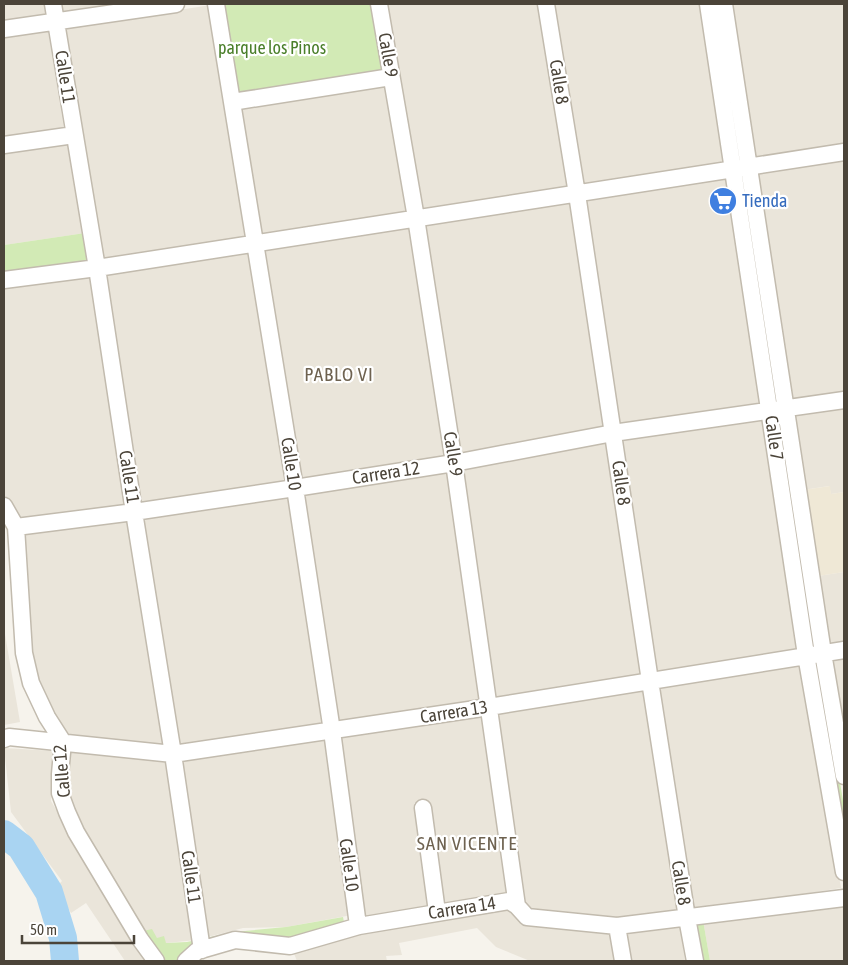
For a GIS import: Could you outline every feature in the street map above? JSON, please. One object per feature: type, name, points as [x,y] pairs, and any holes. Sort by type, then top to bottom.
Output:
[{"type":"street","name":"Calle 11","points":[[53,4],[97,268],[173,754],[195,954]]},
{"type":"street","points":[[4,29],[176,4]]},
{"type":"street","name":"Calle 10","points":[[216,4],[295,488],[332,730],[359,926]]},
{"type":"street","name":"Calle 9","points":[[379,4],[416,218],[454,463],[517,906]]},
{"type":"street","name":"Calle 8","points":[[546,4],[577,194],[650,682],[695,961]]},
{"type":"street","name":"Calle 7","points":[[708,4],[741,169],[778,410],[844,776]]},
{"type":"street","name":"Calle 7","points":[[724,4],[741,169]]},
{"type":"street","points":[[232,102],[391,77]]},
{"type":"street","points":[[4,145],[74,135]]},
{"type":"street","points":[[4,280],[255,244],[844,152]]},
{"type":"street","name":"Carrera 12","points":[[16,527],[295,488],[454,463],[613,433],[844,400]]},
{"type":"street","name":"Calle 7","points":[[778,410],[806,655],[844,872]]},
{"type":"street","name":"Calle 12","points":[[4,506],[16,527],[24,653],[30,683],[47,717],[63,742],[60,792],[76,832],[140,939],[156,961]]},
{"type":"street","name":"Carrera 13","points":[[4,739],[8,737],[173,754],[489,707],[844,650]]},
{"type":"street","points":[[423,808],[436,912]]},
{"type":"street","name":"Carrera 14","points":[[195,954],[235,940],[290,946],[359,926],[508,901],[517,906],[527,917],[617,926],[844,898]]},
{"type":"street","points":[[617,926],[623,961]]},
{"type":"shaded area","points":[[4,4],[45,4],[47,16],[4,23]]},
{"type":"shaded area","points":[[60,4],[128,4],[61,14]]},
{"type":"shaded area","points":[[385,4],[543,4],[573,191],[420,213]]},
{"type":"shaded area","points":[[554,4],[700,4],[727,165],[584,186]]},
{"type":"shaded area","points":[[731,4],[844,4],[844,145],[756,160]]},
{"type":"shaded area","points":[[211,5],[250,240],[101,260],[62,28]]},
{"type":"shaded area","points":[[48,31],[64,129],[4,137],[4,37]]},
{"type":"shaded area","points":[[388,85],[410,214],[261,236],[239,109]]},
{"type":"shaded area","points":[[70,142],[85,233],[4,245],[4,150]]},
{"type":"shaded area","points":[[844,159],[844,393],[791,401],[755,173]]},
{"type":"shaded area","points":[[728,178],[765,405],[620,425],[585,199]]},
{"type":"shaded area","points":[[572,202],[607,428],[459,454],[423,225]]},
{"type":"shaded area","points":[[412,226],[447,456],[301,480],[263,248]]},
{"type":"shaded area","points":[[250,252],[287,482],[141,504],[104,276]]},
{"type":"shaded area","points":[[91,276],[125,506],[19,521],[4,495],[4,286]]},
{"type":"shaded area","points":[[844,406],[844,492],[831,494],[829,486],[803,490],[793,414]]},
{"type":"shaded area","points":[[767,416],[803,652],[653,676],[618,437]]},
{"type":"shaded area","points":[[607,441],[642,675],[496,698],[460,469]]},
{"type":"shaded area","points":[[451,469],[484,701],[336,723],[301,493]]},
{"type":"shaded area","points":[[830,486],[831,494],[844,492],[844,572],[818,576],[803,490]]},
{"type":"shaded area","points":[[291,493],[327,728],[176,748],[139,516]]},
{"type":"shaded area","points":[[130,516],[166,746],[66,737],[35,682],[28,652],[21,532]]},
{"type":"shaded area","points":[[844,572],[844,643],[828,646],[818,576]]},
{"type":"shaded area","points":[[4,635],[20,722],[4,725]]},
{"type":"shaded area","points":[[844,656],[844,745],[829,658]]},
{"type":"shaded area","points":[[802,662],[841,888],[690,912],[654,685]]},
{"type":"shaded area","points":[[646,687],[681,914],[616,922],[529,913],[520,905],[493,710]]},
{"type":"shaded area","points":[[486,712],[508,898],[442,906],[428,800],[414,803],[431,907],[362,921],[337,735]]},
{"type":"shaded area","points":[[327,737],[352,915],[286,927],[243,928],[204,938],[178,759]]},
{"type":"shaded area","points":[[4,748],[55,751],[51,801],[137,949],[146,961],[125,961],[86,903],[71,913],[56,887],[62,881],[11,812]]},
{"type":"shaded area","points":[[66,748],[170,759],[197,940],[166,943],[139,932],[83,834],[65,793]]},
{"type":"shaded area","points":[[844,902],[844,961],[710,961],[703,920]]},
{"type":"shaded area","points":[[506,906],[611,932],[616,961],[530,961],[496,947],[477,928],[399,943],[402,955],[386,956],[387,961],[297,961],[293,951],[365,928]]},
{"type":"shaded area","points":[[680,927],[685,961],[629,961],[625,934]]},
{"type":"green space","name":"parque los Pinos","points":[[222,4],[374,4],[385,74],[235,98]]},
{"type":"green space","points":[[85,233],[90,262],[4,274],[4,245]]},
{"type":"green space","points":[[820,660],[844,807],[844,846],[812,662]]},
{"type":"green space","points":[[343,917],[345,928],[288,943],[234,938],[180,961],[163,961],[139,932],[152,929],[157,938],[164,936],[166,943],[187,942],[234,932],[286,927]]},
{"type":"green space","points":[[703,920],[710,961],[697,961],[690,921]]},
{"type":"waterway","points":[[4,834],[21,847],[49,892],[63,938],[65,961]]},
{"type":"place","name":"Tienda","points":[[723,201]]},
{"type":"district","name":"PABLO VI","points":[[339,374]]},
{"type":"district","name":"SAN VICENTE","points":[[467,843]]}]
